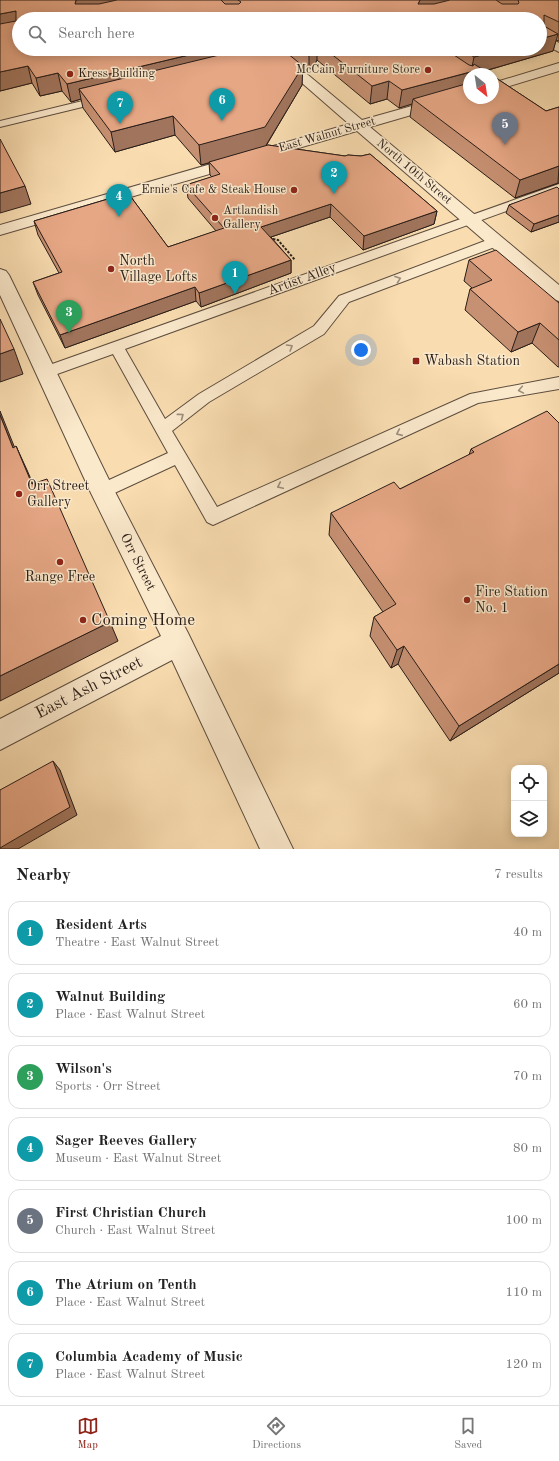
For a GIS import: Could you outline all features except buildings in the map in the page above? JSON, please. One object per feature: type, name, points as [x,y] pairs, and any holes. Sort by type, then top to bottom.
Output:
[{"type":"street","points":[[547,41],[559,48]]},
{"type":"street","name":"North 10th Street","points":[[277,56],[559,295]]},
{"type":"street","points":[[499,85],[559,67]]},
{"type":"street","name":"East Walnut Street","points":[[0,230],[463,96]]},
{"type":"street","name":"Orr Street","points":[[0,275],[102,491],[178,642],[276,849]]},
{"type":"street","name":"East Ash Street","points":[[0,735],[178,642]]},
{"type":"lane","points":[[0,124],[113,96]]},
{"type":"lane","name":"Artist Alley","points":[[46,372],[559,188]]},
{"type":"lane","points":[[163,429],[204,398],[319,330],[344,299],[496,242]]},
{"type":"lane","points":[[116,346],[213,517],[474,398],[559,383]]},
{"type":"lane","points":[[102,491],[179,456]]},
{"type":"path","points":[[264,237],[278,240]]},
{"type":"place","name":"McCain Furniture Store","points":[[428,70]]},
{"type":"place","name":"Kress Building","points":[[70,74]]},
{"type":"place","name":"The Atrium on Tenth","points":[[222,121]]},
{"type":"place","name":"Columbia Academy of Music","points":[[120,124]]},
{"type":"place","name":"First Christian Church","points":[[505,145]]},
{"type":"place","name":"Ernie's Cafe & Steak House","points":[[294,190]]},
{"type":"place","name":"Walnut Building","points":[[334,194]]},
{"type":"place","name":"Sager Reeves Gallery","points":[[119,217]]},
{"type":"place","name":"Artlandish Gallery","points":[[215,218]]},
{"type":"place","name":"North Village Lofts","points":[[111,269]]},
{"type":"place","name":"Resident Arts","points":[[235,294]]},
{"type":"place","name":"Wilson's","points":[[69,333]]},
{"type":"place","name":"Wabash Station","points":[[416,361]]},
{"type":"place","name":"Orr Street Gallery","points":[[19,494]]},
{"type":"place","name":"Range Free","points":[[60,562]]},
{"type":"place","name":"Fire Station No. 1","points":[[467,600]]},
{"type":"place","name":"Coming Home","points":[[83,620]]}]
